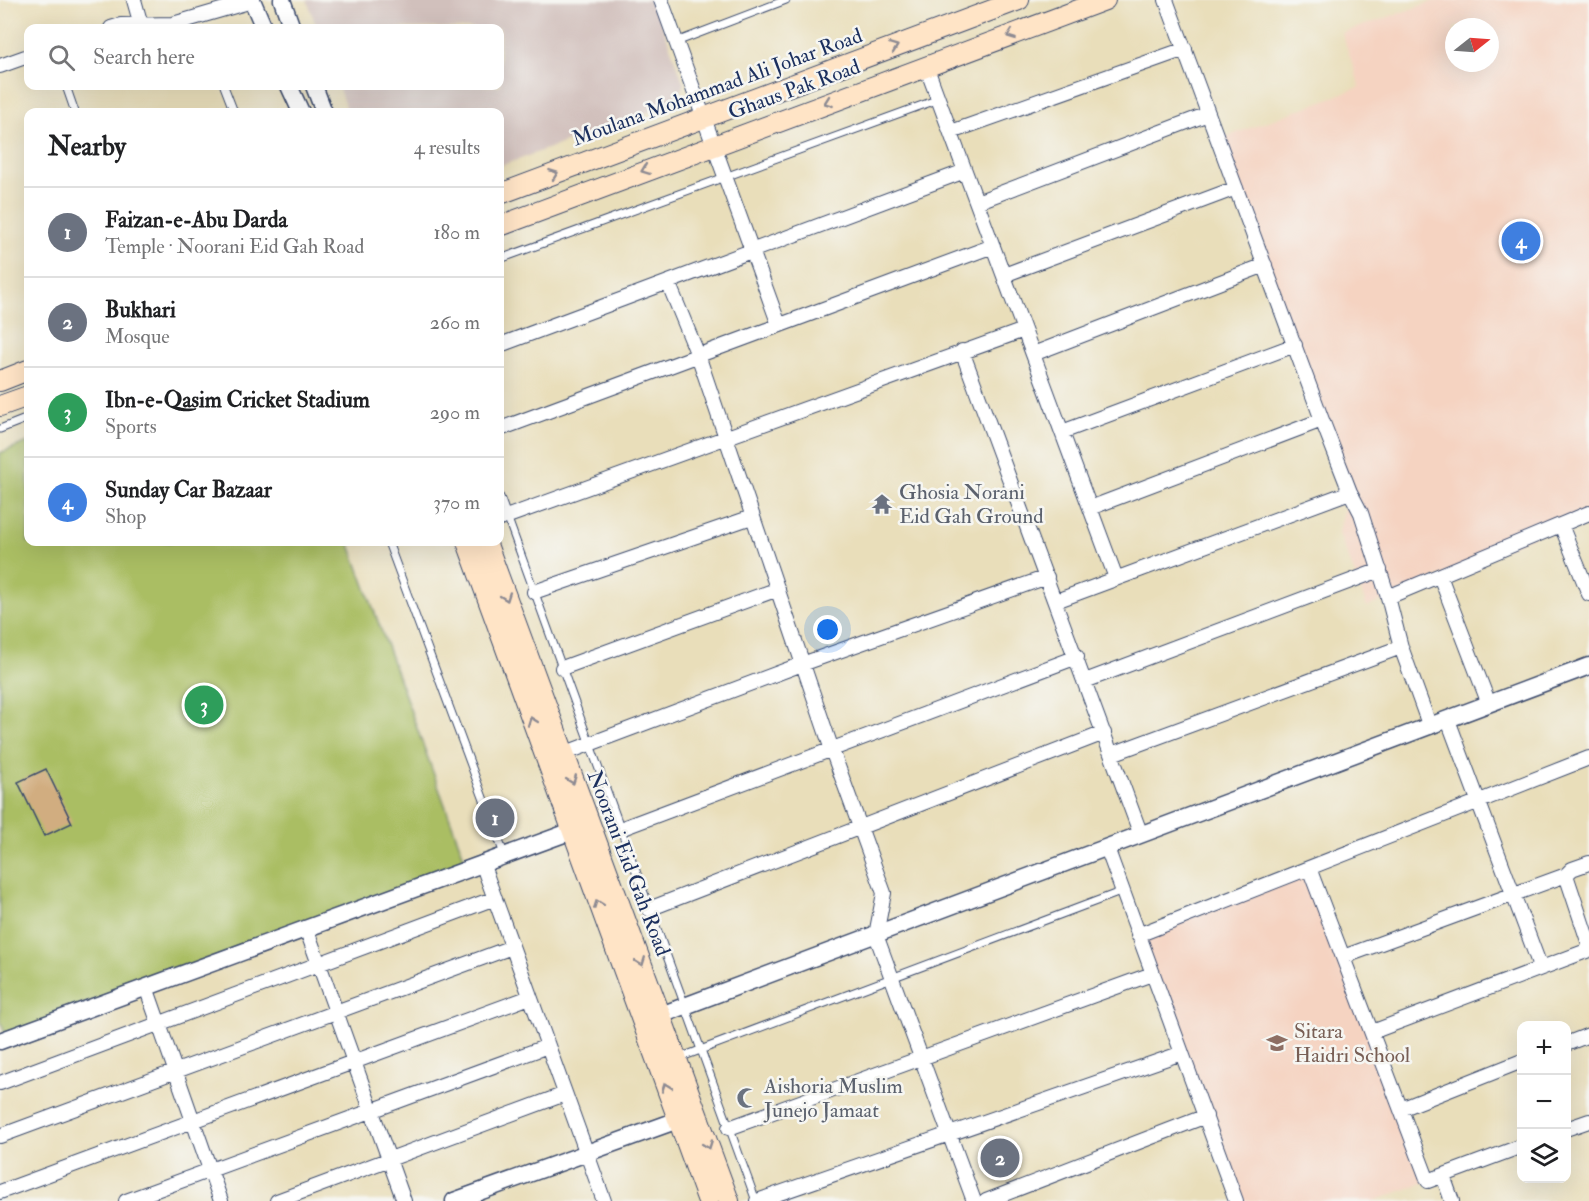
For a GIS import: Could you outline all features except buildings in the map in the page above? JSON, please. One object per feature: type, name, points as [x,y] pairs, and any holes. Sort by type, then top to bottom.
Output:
[{"type":"main road","name":"Moulana Mohammad Ali Johar Road","points":[[504,193],[1019,0]]},
{"type":"main road","points":[[1029,0],[1039,24]]},
{"type":"main road","name":"Ghaus Pak Road","points":[[504,224],[713,144],[1039,24],[1070,6],[1106,0]]},
{"type":"main road","points":[[0,381],[24,372]]},
{"type":"main road","points":[[0,406],[24,397]]},
{"type":"main road","name":"Noorani Eid Gah Road","points":[[468,546],[708,1201]]},
{"type":"main road","name":"Noorani Eid Gah Road","points":[[487,546],[729,1201]]},
{"type":"street","points":[[134,0],[141,24]]},
{"type":"street","points":[[173,24],[252,0],[262,24]]},
{"type":"street","points":[[282,0],[291,24]]},
{"type":"street","points":[[661,0],[779,325]]},
{"type":"street","points":[[1166,0],[1322,420],[1350,492],[1361,513],[1380,570],[1401,648],[1430,727]]},
{"type":"street","points":[[951,132],[1185,49]]},
{"type":"street","points":[[0,66],[24,57]]},
{"type":"street","points":[[926,66],[1116,578]]},
{"type":"street","points":[[291,90],[299,108]]},
{"type":"street","points":[[316,90],[322,108]]},
{"type":"street","points":[[977,202],[1208,114]]},
{"type":"street","points":[[504,344],[965,171]]},
{"type":"street","points":[[1004,275],[1236,188]]},
{"type":"street","points":[[504,428],[993,246]]},
{"type":"street","points":[[1033,354],[1265,265]]},
{"type":"street","points":[[668,282],[698,355],[752,517],[805,663],[832,750],[884,893],[876,935],[974,1201]]},
{"type":"street","points":[[504,518],[1024,330]]},
{"type":"street","points":[[1062,432],[1294,345]]},
{"type":"street","points":[[962,351],[1141,835]]},
{"type":"street","points":[[1090,508],[1322,420]]},
{"type":"street","points":[[1056,601],[1350,492]]},
{"type":"street","points":[[1388,597],[1589,513]]},
{"type":"street","points":[[534,592],[752,517]]},
{"type":"street","points":[[1561,525],[1589,594]]},
{"type":"street","points":[[1085,681],[1380,570]]},
{"type":"street","points":[[1440,576],[1488,704]]},
{"type":"street","points":[[563,754],[805,663],[1047,577]]},
{"type":"street","points":[[562,668],[778,589]]},
{"type":"street","points":[[1112,754],[1401,648]]},
{"type":"street","points":[[620,829],[1077,657]]},
{"type":"street","points":[[661,1015],[1589,666]]},
{"type":"street","points":[[1448,720],[1540,966]]},
{"type":"street","points":[[649,909],[1104,733]]},
{"type":"street","points":[[1138,935],[1589,758]]},
{"type":"street","points":[[0,1041],[572,831]]},
{"type":"street","points":[[1107,848],[1206,1116],[1234,1200]]},
{"type":"street","points":[[482,863],[604,1201]]},
{"type":"street","points":[[1343,957],[1566,875],[1572,869],[1589,863]]},
{"type":"street","points":[[1309,868],[1428,1180],[1517,1148]]},
{"type":"street","points":[[1566,875],[1589,944]]},
{"type":"street","points":[[0,1083],[495,898]]},
{"type":"street","points":[[306,928],[404,1201]]},
{"type":"street","points":[[0,1136],[512,947]]},
{"type":"street","points":[[1372,1032],[1540,966],[1589,950]]},
{"type":"street","points":[[729,1128],[1152,974]]},
{"type":"street","points":[[146,987],[221,1201]]},
{"type":"street","points":[[0,1192],[530,996]]},
{"type":"street","points":[[1571,1042],[1589,1035]]},
{"type":"street","points":[[126,1201],[548,1046]]},
{"type":"street","points":[[756,1201],[1182,1053]]},
{"type":"street","points":[[1401,1109],[1517,1063]]},
{"type":"street","points":[[277,1201],[565,1094]]},
{"type":"street","points":[[986,1201],[1206,1116]]},
{"type":"street","points":[[454,1201],[678,1120]]},
{"type":"street","points":[[1571,1127],[1589,1121]]},
{"type":"street","points":[[1443,1176],[1452,1201]]},
{"type":"lane","points":[[676,42],[786,0]]},
{"type":"lane","points":[[67,90],[74,108]]},
{"type":"lane","points":[[226,90],[232,108]]},
{"type":"lane","points":[[504,258],[724,175],[939,99]]},
{"type":"lane","points":[[0,429],[24,420]]},
{"type":"lane","points":[[504,520],[534,592],[756,1201]]},
{"type":"lane","points":[[389,546],[505,856]]},
{"type":"lane","points":[[677,1059],[892,980],[1123,891]]},
{"type":"shaded area","points":[[307,0],[653,0],[684,84],[676,102],[504,165],[504,108],[346,108],[339,90],[504,90],[504,24],[316,24]]},
{"type":"shaded area","points":[[1437,0],[1589,0],[1589,513],[1367,607],[1339,533],[1348,489],[1218,140],[1360,87],[1342,33]]},
{"type":"shaded area","name":"Sitara Haidri School","points":[[1309,868],[1428,1181],[1374,1201],[1238,1201],[1138,935]]},
{"type":"green space","points":[[24,444],[24,546],[350,546],[468,868],[7,1038],[0,1020],[0,453]]},
{"type":"place","name":"Sunday Car Bazaar","points":[[1521,241]]},
{"type":"place","name":"Ghosia Norani Eid Gah Ground","points":[[882,504]]},
{"type":"place","name":"Ibn-e-Qasim Cricket Stadium","points":[[204,705]]},
{"type":"place","name":"Faizan-e-Abu Darda","points":[[495,818]]},
{"type":"place","name":"Sitara Haidri School","points":[[1277,1043]]},
{"type":"place","name":"Aishoria Muslim Junejo Jamaat","points":[[747,1098]]},
{"type":"place","name":"Bukhari","points":[[1000,1158]]}]
